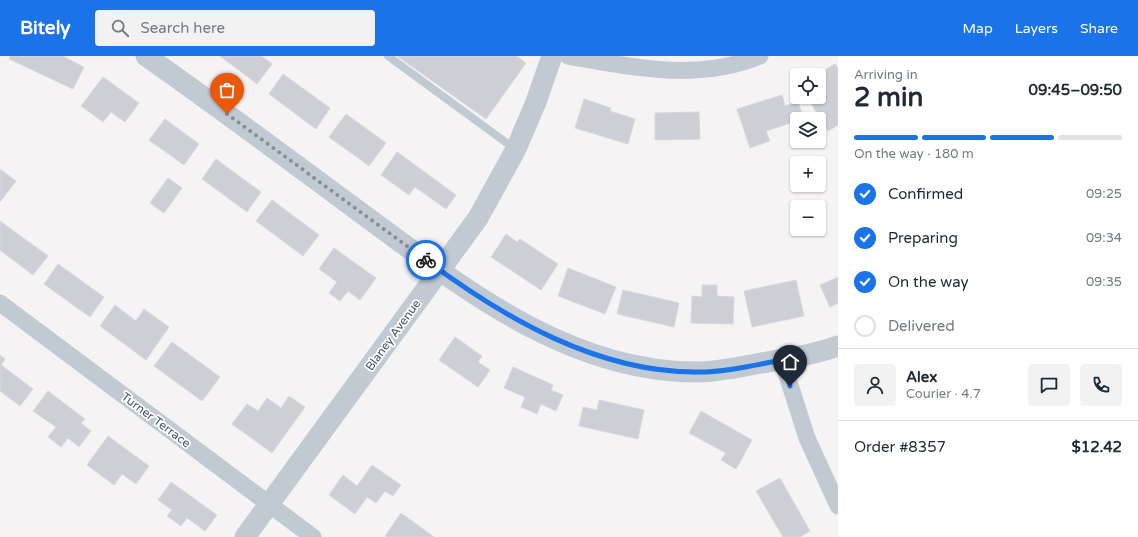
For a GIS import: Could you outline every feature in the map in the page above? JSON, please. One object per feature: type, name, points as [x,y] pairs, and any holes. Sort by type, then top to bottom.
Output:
[{"type":"street","points":[[146,56],[439,271],[485,302],[518,320],[581,350],[642,368],[698,372],[782,360],[838,346]]},
{"type":"street","name":"Blaney Avenue","points":[[245,537],[478,218],[516,149],[536,102],[552,56]]},
{"type":"street","points":[[568,56],[643,69],[679,72],[721,68],[760,56]]},
{"type":"street","name":"Turner Terrace","points":[[0,303],[313,537]]},
{"type":"street","points":[[782,360],[807,438],[838,506]]},
{"type":"lane","points":[[388,56],[516,149]]},
{"type":"building","points":[[10,56],[62,56],[84,67],[73,89],[9,59]]},
{"type":"building","points":[[220,56],[261,56],[272,64],[257,84]]},
{"type":"building","points":[[397,56],[517,56],[526,63],[486,119]]},
{"type":"building","points":[[835,64],[838,69],[838,125],[828,131],[826,128],[826,112],[816,112],[811,104],[826,104],[826,69]]},
{"type":"building","points":[[283,74],[330,108],[316,129],[269,94]]},
{"type":"building","points":[[103,77],[139,103],[125,122],[111,112],[103,122],[81,106]]},
{"type":"building","points":[[782,95],[785,106],[799,104],[802,112],[790,112],[790,123],[766,131],[770,141],[750,148],[737,109]]},
{"type":"building","points":[[584,99],[611,108],[610,111],[635,119],[628,144],[575,128]]},
{"type":"building","points":[[699,112],[700,139],[655,140],[655,113]]},
{"type":"building","points":[[346,114],[386,143],[369,166],[329,137]]},
{"type":"building","points":[[165,119],[199,144],[184,165],[149,140]]},
{"type":"building","points":[[397,152],[456,195],[446,209],[415,187],[409,195],[381,175]]},
{"type":"building","points":[[216,159],[261,192],[247,212],[202,179]]},
{"type":"building","points":[[0,169],[16,181],[0,202]]},
{"type":"building","points":[[168,178],[182,188],[164,213],[150,203]]},
{"type":"building","points":[[272,200],[319,235],[303,256],[256,221]]},
{"type":"building","points":[[0,221],[48,256],[33,275],[0,250]]},
{"type":"building","points":[[506,234],[517,242],[520,239],[558,264],[541,290],[491,257]]},
{"type":"building","points":[[334,248],[376,278],[360,300],[348,291],[340,301],[329,293],[337,282],[319,269]]},
{"type":"building","points":[[58,264],[104,297],[90,317],[44,284]]},
{"type":"building","points":[[568,268],[616,287],[605,314],[558,296]]},
{"type":"building","points":[[838,277],[838,303],[830,307],[820,285]]},
{"type":"building","points":[[796,280],[804,316],[752,327],[744,291]]},
{"type":"building","points":[[702,285],[717,285],[717,296],[734,297],[733,324],[691,323],[692,296],[702,297]]},
{"type":"building","points":[[623,290],[679,303],[674,327],[617,314]]},
{"type":"building","points":[[115,305],[136,321],[144,309],[169,327],[146,360],[100,326]]},
{"type":"building","points":[[455,337],[482,356],[478,362],[490,370],[478,387],[439,360]]},
{"type":"building","points":[[172,342],[220,377],[202,401],[154,366]]},
{"type":"building","points":[[0,355],[5,359],[1,365],[33,389],[20,406],[0,391]]},
{"type":"building","points":[[513,367],[553,385],[551,390],[563,395],[556,411],[541,404],[537,414],[521,407],[525,397],[504,388]]},
{"type":"building","points":[[48,391],[85,419],[81,423],[91,431],[79,447],[68,438],[61,447],[48,437],[56,427],[33,411]]},
{"type":"building","points":[[289,396],[305,407],[272,453],[232,424],[247,404],[258,411],[267,398],[281,408]]},
{"type":"building","points":[[599,400],[644,410],[638,439],[579,426],[583,407],[597,410]]},
{"type":"building","points":[[701,411],[752,440],[736,469],[721,460],[726,453],[689,433]]},
{"type":"building","points":[[108,436],[149,466],[136,484],[122,474],[114,485],[87,465]]},
{"type":"building","points":[[372,465],[401,485],[393,496],[385,491],[376,503],[367,497],[355,514],[329,495],[343,475],[357,486]]},
{"type":"building","points":[[780,478],[810,531],[800,537],[783,537],[756,491]]},
{"type":"building","points":[[171,482],[217,515],[205,531],[187,518],[181,526],[167,516],[172,510],[158,500]]},
{"type":"building","points":[[401,513],[434,537],[385,536]]},
{"type":"way so far","points":[[227,114],[426,260]]},
{"type":"route","points":[[426,260],[439,271],[485,302],[518,320],[581,350],[642,368],[698,372],[724,370],[782,360],[790,386]]}]
